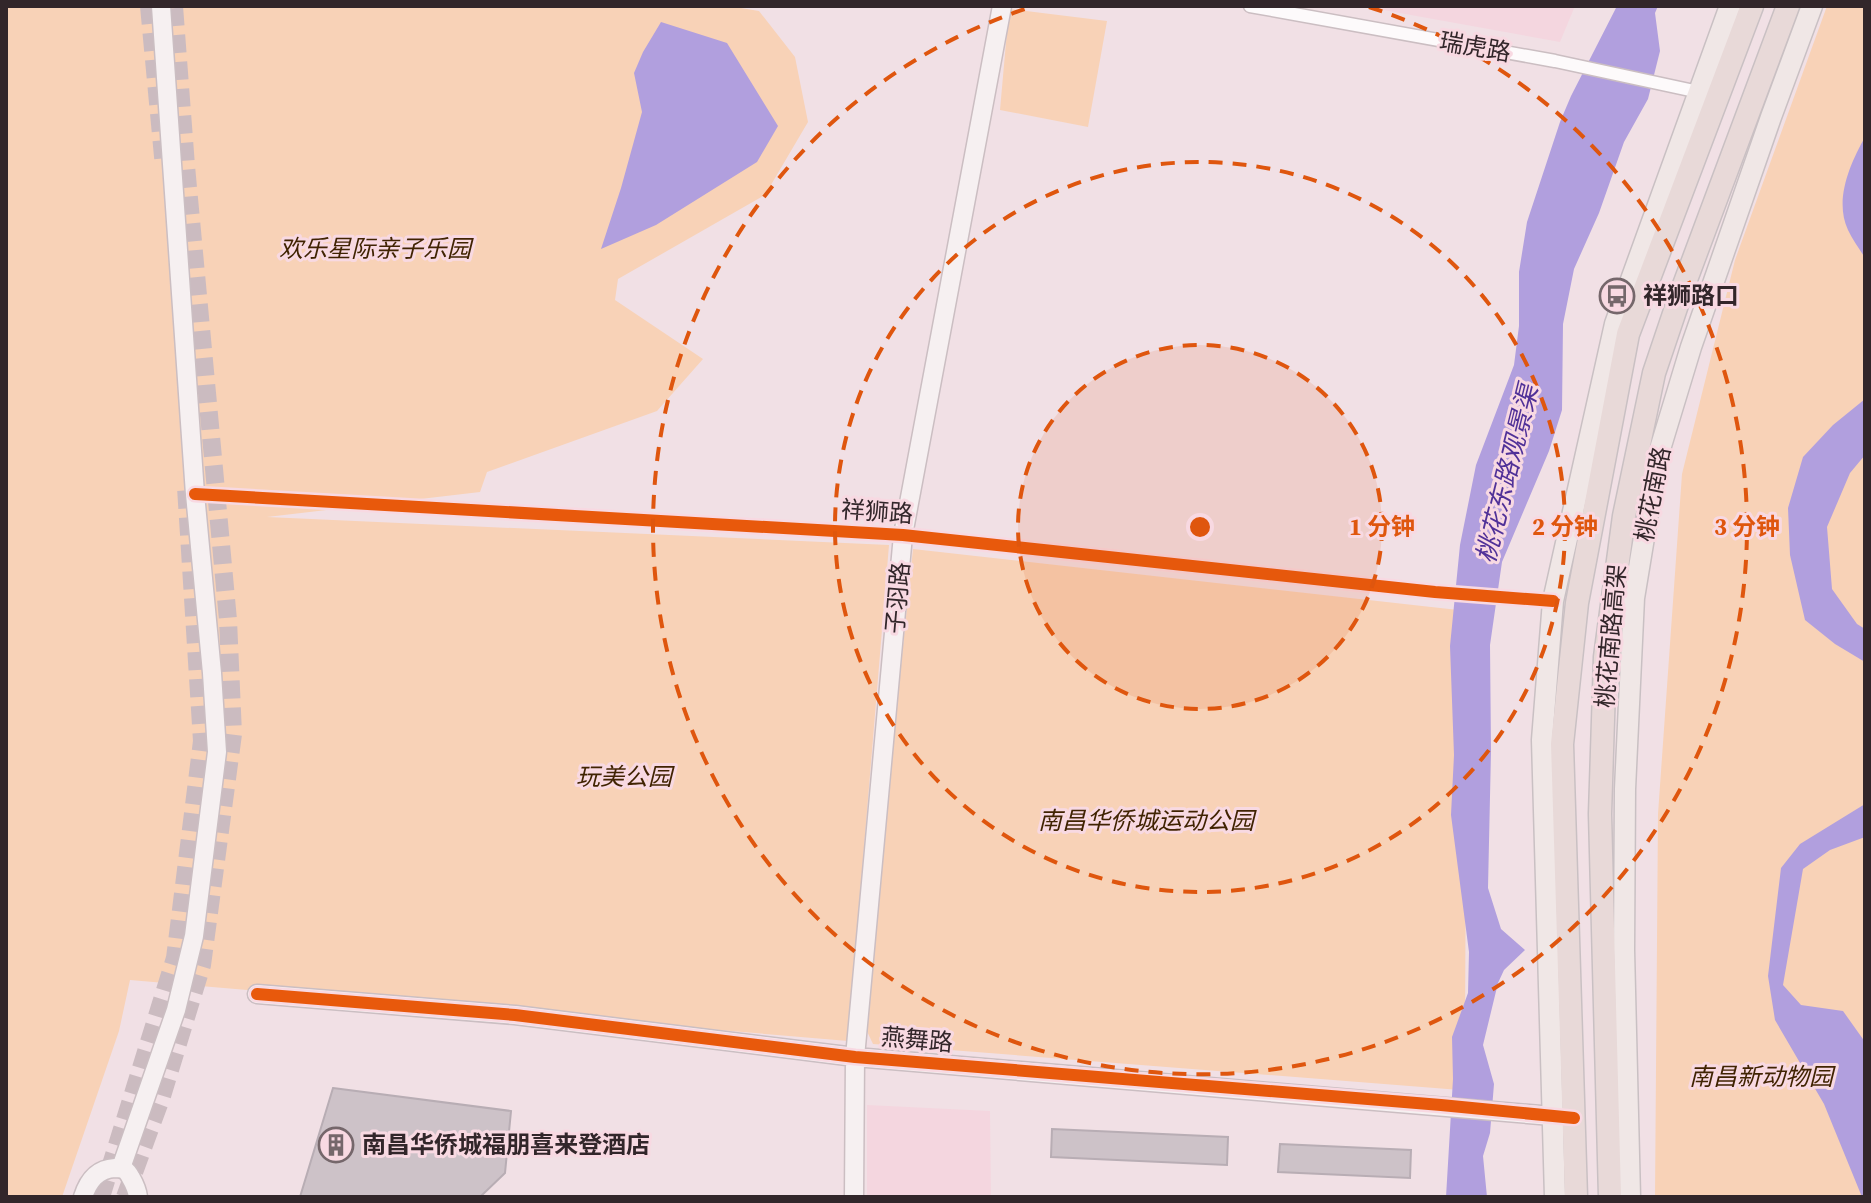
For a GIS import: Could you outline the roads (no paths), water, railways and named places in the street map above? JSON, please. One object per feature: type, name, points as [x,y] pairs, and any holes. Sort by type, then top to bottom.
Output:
[{"type":"highway","name":"桃花南路高架","points":[[1576,1197],[1563,1117],[1562,744],[1577,603],[1628,334],[1752,6]]},
{"type":"highway","name":"桃花南路高架","points":[[1610,1197],[1600,814],[1605,657],[1624,516],[1654,373],[1788,6]]},
{"type":"main road","points":[[1555,1197],[1563,1117],[1542,740],[1553,601],[1615,324],[1730,6]]},
{"type":"main road","name":"桃花南路","points":[[1630,1197],[1624,950],[1625,803],[1634,598],[1657,459],[1691,347],[1812,6]]},
{"type":"street","points":[[121,1168],[176,1010],[190,951],[207,844],[217,752],[195,494],[161,6]]},
{"type":"street","name":"子羽路","points":[[854,1197],[855,1057],[903,535],[1002,6]]},
{"type":"street","name":"瑞虎路","points":[[1250,6],[1555,61],[1699,92]]},
{"type":"street","name":"祥狮路","points":[[195,494],[903,535],[1435,592],[1553,601]]},
{"type":"street","name":"燕舞路","points":[[257,994],[515,1015],[855,1057],[1563,1117]]},
{"type":"street","points":[[83,1197],[95,1175],[103,1169],[121,1168],[128,1172],[138,1197]]},
{"type":"water","name":"桃花东路观景渠","points":[[1617,6],[1658,6],[1655,13],[1660,51],[1648,99],[1624,142],[1599,213],[1574,269],[1563,324],[1562,410],[1549,451],[1502,562],[1490,645],[1488,888],[1501,929],[1525,950],[1504,970],[1498,983],[1483,1045],[1494,1084],[1490,1133],[1483,1156],[1487,1197],[1446,1197],[1453,1079],[1452,1037],[1468,993],[1469,952],[1451,815],[1454,755],[1450,646],[1460,545],[1476,465],[1514,365],[1519,326],[1519,272],[1527,222],[1560,122]]},
{"type":"water","points":[[661,22],[727,43],[778,126],[757,162],[656,225],[601,249],[642,112],[634,73]]},
{"type":"water","points":[[1865,137],[1865,258],[1848,230],[1843,195],[1849,170]]},
{"type":"water","points":[[1865,399],[1865,455],[1850,473],[1827,527],[1832,589],[1857,624],[1865,629],[1865,662],[1835,644],[1805,620],[1790,555],[1788,508],[1803,457],[1833,425]]},
{"type":"water","points":[[1865,804],[1865,837],[1830,850],[1803,869],[1783,985],[1801,1005],[1843,1011],[1865,1042],[1865,1197],[1862,1197],[1824,1104],[1775,1020],[1768,976],[1781,868],[1800,844]]},
{"type":"tunnel","points":[[149,6],[164,167]]},
{"type":"tunnel","points":[[125,1197],[162,1096],[202,965],[233,734],[228,620],[174,6]]},
{"type":"tunnel","points":[[101,1197],[175,958],[202,741],[186,487]]},
{"type":"place","name":"祥狮路口","points":[[1617,296]]},
{"type":"place","name":"南昌华侨城福朋喜来登酒店","points":[[336,1145]]},
{"type":"park label","name":"欢乐星际亲子乐园","points":[[375,249]]},
{"type":"park label","name":"玩美公园","points":[[624,777]]},
{"type":"park label","name":"南昌华侨城运动公园","points":[[1146,821]]},
{"type":"park label","name":"南昌新动物园","points":[[1761,1077]]}]
